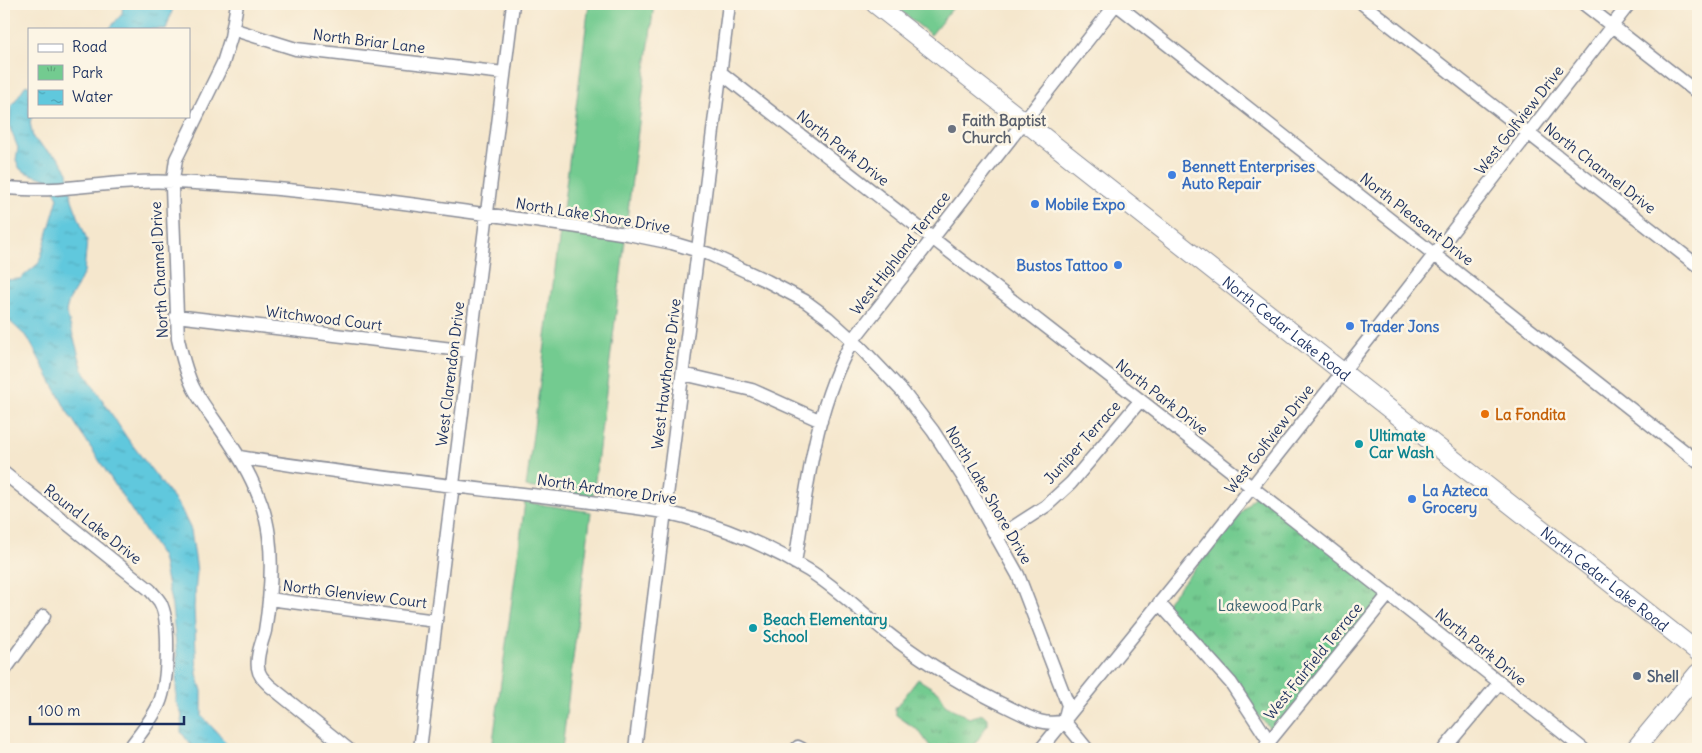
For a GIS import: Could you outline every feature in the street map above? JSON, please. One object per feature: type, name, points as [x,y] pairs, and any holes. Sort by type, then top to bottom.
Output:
[{"type":"main road","name":"North Cedar Lake Road","points":[[875,4],[1698,652]]},
{"type":"main road","points":[[1635,749],[1698,673]]},
{"type":"street","name":"North Channel Drive","points":[[237,4],[223,63],[176,159],[173,182],[178,339],[183,363],[194,388],[250,474],[262,507],[269,535],[271,574],[264,632],[257,659],[260,674],[270,686],[348,749]]},
{"type":"street","name":"West Clarendon Drive","points":[[420,749],[512,4]]},
{"type":"street","name":"West Hawthorne Drive","points":[[635,749],[729,4]]},
{"type":"street","name":"West Highland Terrace","points":[[795,563],[813,452],[821,421],[835,376],[853,340],[1116,4]]},
{"type":"street","name":"North Pleasant Drive","points":[[1116,4],[1698,462]]},
{"type":"street","name":"North Channel Drive","points":[[1363,4],[1698,266]]},
{"type":"street","points":[[1584,4],[1698,93]]},
{"type":"street","name":"West Golfview Drive","points":[[1042,749],[1436,254],[1629,4]]},
{"type":"street","name":"North Briar Lane","points":[[232,29],[296,49],[504,73]]},
{"type":"street","name":"North Park Drive","points":[[720,72],[1390,594],[1583,749]]},
{"type":"street","name":"North Lake Shore Drive","points":[[4,188],[51,189],[146,181],[250,186],[628,234],[672,243],[709,254],[759,277],[805,301],[853,340],[903,392],[933,432],[963,477],[1018,575],[1068,704],[1064,721]]},
{"type":"street","name":"Witchwood Court","points":[[176,316],[469,352]]},
{"type":"street","points":[[683,374],[752,390],[821,421]]},
{"type":"street","name":"Juniper Terrace","points":[[998,537],[1046,506],[1071,483],[1140,401]]},
{"type":"street","name":"North Ardmore Drive","points":[[239,457],[452,486],[636,508],[684,516],[731,531],[809,571],[838,592],[895,639],[930,664],[998,702],[1042,722],[1053,724],[1064,721]]},
{"type":"street","name":"Round Lake Drive","points":[[4,473],[150,590],[160,602],[165,616],[167,668],[164,688],[158,705],[129,749]]},
{"type":"street","name":"West Fairfield Terrace","points":[[1266,745],[1390,594]]},
{"type":"street","name":"North Glenview Court","points":[[269,599],[436,621]]},
{"type":"street","points":[[1159,603],[1231,683],[1266,745]]},
{"type":"street","points":[[4,672],[44,616]]},
{"type":"street","points":[[1444,749],[1500,682]]},
{"type":"street","points":[[1064,721],[1087,749]]},
{"type":"street","points":[[796,749],[798,747],[802,749]]},
{"type":"green space","points":[[589,4],[654,4],[626,227],[562,217]]},
{"type":"green space","points":[[892,4],[956,4],[931,35]]},
{"type":"green space","points":[[560,232],[625,241],[593,496],[526,487]]},
{"type":"green space","name":"Lakewood Park","points":[[1258,492],[1387,592],[1273,732],[1163,607]]},
{"type":"green space","points":[[525,502],[591,512],[562,749],[492,749]]},
{"type":"green space","points":[[918,679],[940,693],[945,705],[969,718],[983,714],[987,718],[987,725],[972,749],[932,749],[919,731],[896,715],[895,709]]},
{"type":"water","points":[[123,4],[170,4],[173,8],[166,28],[110,28],[122,14]]},
{"type":"water","points":[[28,85],[28,118],[31,118],[30,122],[33,138],[46,150],[59,158],[68,172],[72,200],[87,240],[84,272],[69,300],[66,311],[83,370],[127,438],[180,507],[191,530],[197,571],[194,607],[197,674],[202,691],[202,716],[232,749],[194,749],[181,732],[182,715],[176,701],[177,655],[172,607],[162,557],[67,411],[28,338],[4,316],[4,280],[20,279],[39,263],[58,198],[49,180],[20,169],[16,160],[18,148],[10,128],[11,107],[25,86]]},
{"type":"place","name":"Faith Baptist Church","points":[[952,129]]},
{"type":"place","name":"Bennett Enterprises Auto Repair","points":[[1172,175]]},
{"type":"place","name":"Mobile Expo","points":[[1035,204]]},
{"type":"place","name":"Bustos Tattoo","points":[[1118,265]]},
{"type":"place","name":"Trader Jons","points":[[1350,326]]},
{"type":"place","name":"La Fondita","points":[[1485,414]]},
{"type":"place","name":"Ultimate Car Wash","points":[[1359,444]]},
{"type":"place","name":"La Azteca Grocery","points":[[1412,499]]},
{"type":"place","name":"Beach Elementary School","points":[[753,628]]},
{"type":"place","name":"Shell","points":[[1637,676]]}]
